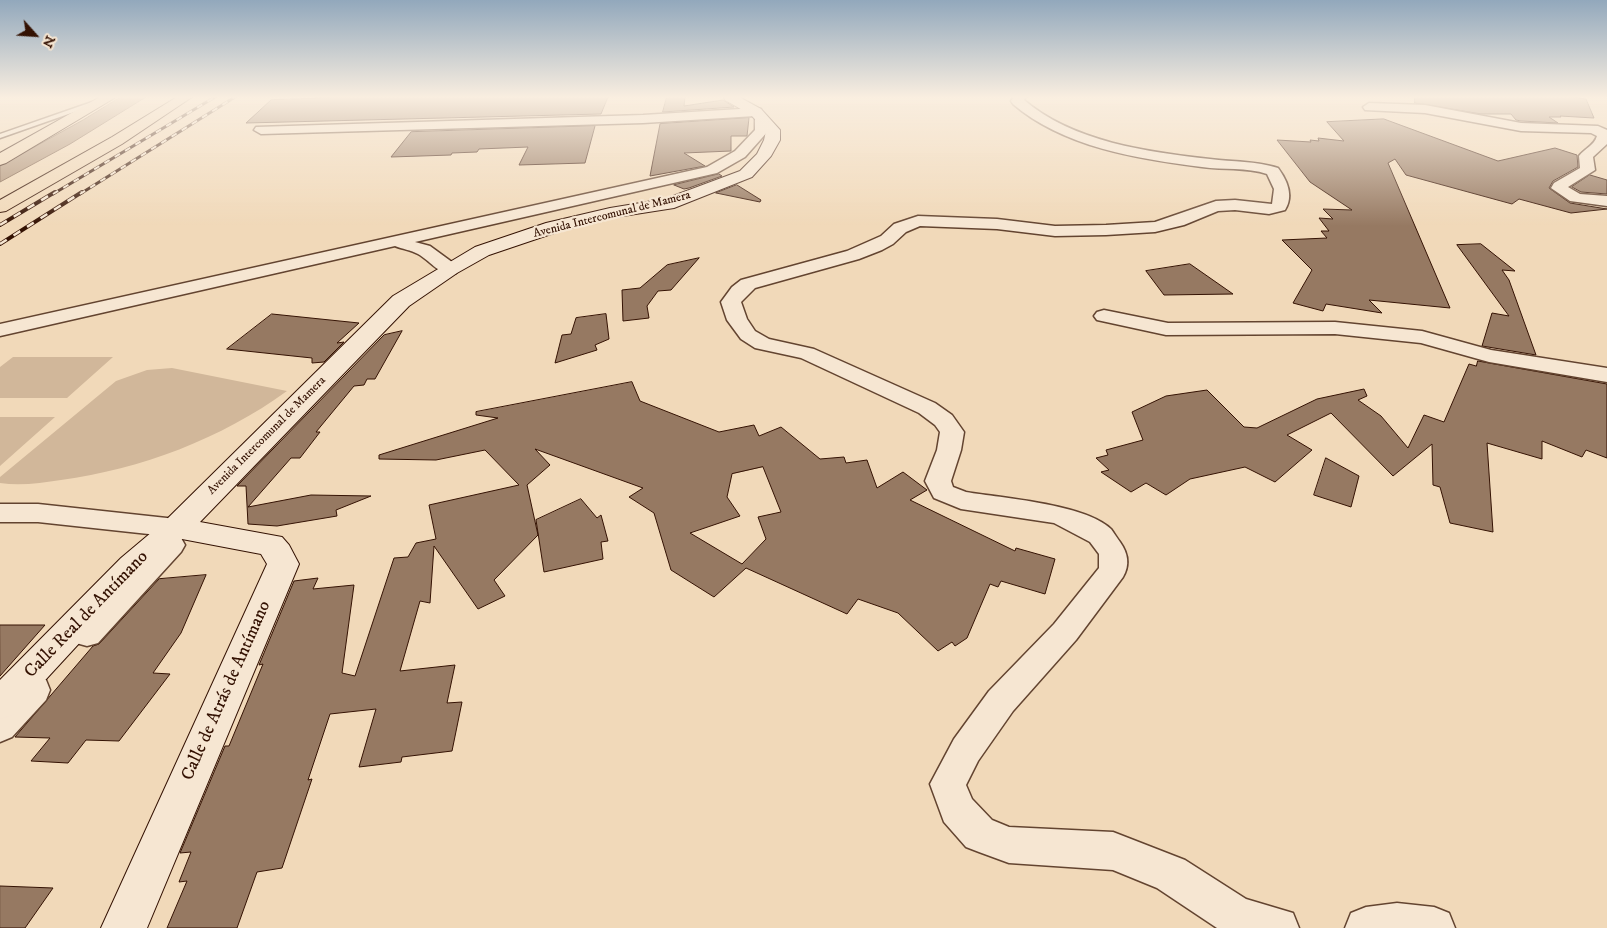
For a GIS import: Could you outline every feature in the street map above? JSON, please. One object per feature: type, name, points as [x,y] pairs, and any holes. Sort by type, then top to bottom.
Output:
[{"type":"highway","points":[[0,160],[34,140]]},
{"type":"highway","points":[[0,207],[117,140]]},
{"type":"street","points":[[0,330],[712,170],[730,162],[745,151],[754,140]]},
{"type":"street","name":"Avenida Intercomunal de Mamera","points":[[181,529],[401,301],[482,251],[553,227],[610,213],[668,204],[706,191],[746,174],[763,156],[772,140]]},
{"type":"street","points":[[1094,140],[1143,152],[1226,166],[1263,168],[1273,172],[1282,189],[1279,207],[1269,209],[1235,205],[1216,206],[1178,221],[1155,226],[1106,230],[1055,231],[997,224],[918,221],[900,228],[887,240],[876,246],[854,255],[748,284],[739,291],[731,302],[737,320],[748,335],[762,344],[807,353],[826,360],[927,408],[944,420],[952,432],[950,450],[938,481],[944,492],[961,500],[1059,515],[1079,523],[1100,535],[1113,553],[1113,570],[1065,632],[1002,701],[966,750],[948,784],[957,810],[979,834],[1009,845],[1114,851],[1171,874],[1237,917],[1278,928]]},
{"type":"street","points":[[1603,140],[1586,156],[1588,170],[1559,186],[1562,191],[1607,216]]},
{"type":"street","points":[[1576,198],[1607,201]]},
{"type":"street","points":[[395,240],[424,250],[450,269]]},
{"type":"street","points":[[1104,316],[1166,329],[1335,328],[1422,337],[1489,356],[1607,375]]},
{"type":"street","points":[[0,513],[38,513],[181,529]]},
{"type":"street","points":[[0,727],[181,529]]},
{"type":"street","name":"Calle Real de Antímano","points":[[0,704],[132,566],[181,529]]},
{"type":"street","name":"Calle de Atrás de Antímano","points":[[124,928],[283,564],[278,553],[271,545],[181,529]]},
{"type":"street","points":[[1366,928],[1397,923],[1434,928]]},
{"type":"shaded area","points":[[46,140],[76,140],[0,182],[0,166]]},
{"type":"shaded area","points":[[13,357],[113,357],[67,398],[0,398],[0,367]]},
{"type":"shaded area","points":[[172,368],[287,391],[235,424],[150,460],[91,475],[61,480],[23,484],[0,483],[0,477],[116,381],[147,370]]},
{"type":"shaded area","points":[[0,417],[55,417],[0,466]]},
{"type":"building","points":[[404,140],[591,140],[585,163],[519,165],[528,147],[479,149],[477,152],[452,153],[451,155],[391,157]]},
{"type":"building","points":[[657,140],[731,140],[731,151],[684,153],[705,166],[650,176]]},
{"type":"building","points":[[1277,140],[1442,140],[1498,161],[1555,148],[1577,155],[1578,167],[1553,181],[1549,188],[1570,203],[1607,209],[1571,213],[1519,199],[1512,204],[1406,175],[1395,159],[1388,163],[1450,308],[1369,300],[1382,313],[1326,304],[1323,311],[1293,303],[1312,270],[1282,240],[1327,238],[1321,231],[1329,231],[1319,218],[1333,219],[1323,209],[1352,210],[1310,182]]},
{"type":"building","points":[[719,174],[722,176],[689,188],[684,189],[674,185]]},
{"type":"building","points":[[1590,175],[1607,180],[1607,194],[1581,192],[1572,187]]},
{"type":"building","points":[[737,185],[761,200],[760,202],[716,193]]},
{"type":"building","points":[[1481,244],[1515,271],[1502,270],[1509,280],[1536,355],[1482,346],[1492,313],[1509,316],[1457,245]]},
{"type":"building","points":[[699,258],[671,290],[658,291],[647,306],[649,318],[623,321],[622,290],[640,288],[667,265]]},
{"type":"building","points":[[1190,264],[1233,294],[1164,295],[1146,271]]},
{"type":"building","points":[[272,314],[359,323],[337,343],[344,342],[324,362],[312,363],[312,358],[227,349]]},
{"type":"building","points":[[606,314],[609,339],[595,345],[597,350],[555,363],[562,335],[571,334],[576,318]]},
{"type":"building","points":[[402,331],[375,379],[367,379],[364,385],[354,386],[316,432],[320,432],[300,458],[291,458],[248,507],[311,495],[371,496],[336,510],[337,516],[277,526],[248,524],[246,486],[237,486],[384,335]]},
{"type":"building","points":[[1478,361],[1607,384],[1607,458],[1586,450],[1582,457],[1542,441],[1542,459],[1487,443],[1493,532],[1450,523],[1440,487],[1433,485],[1432,444],[1393,476],[1331,413],[1287,435],[1312,450],[1275,482],[1245,467],[1190,479],[1166,495],[1146,483],[1131,492],[1101,472],[1109,470],[1096,458],[1108,455],[1106,450],[1143,440],[1132,412],[1166,396],[1207,390],[1244,427],[1257,428],[1317,399],[1364,389],[1367,396],[1358,400],[1381,416],[1408,448],[1424,415],[1444,422],[1469,364],[1476,366]]},
{"type":"building","points":[[632,382],[640,401],[719,432],[754,425],[759,436],[781,427],[820,459],[844,457],[846,463],[867,460],[877,488],[903,472],[927,490],[910,500],[1015,551],[1016,548],[1055,559],[1045,594],[1001,581],[998,587],[990,584],[967,638],[955,646],[952,642],[938,651],[898,613],[858,599],[847,614],[746,568],[714,597],[671,570],[654,513],[629,497],[643,488],[535,449],[550,465],[527,485],[538,535],[494,580],[505,596],[478,609],[434,546],[430,603],[420,601],[400,671],[455,665],[447,703],[462,702],[452,751],[402,757],[401,762],[359,767],[376,709],[330,714],[308,780],[312,779],[282,868],[257,872],[237,928],[167,928],[187,881],[179,882],[191,852],[180,853],[225,746],[229,746],[263,664],[259,665],[294,581],[318,578],[313,589],[354,585],[342,673],[355,676],[394,558],[408,557],[416,543],[436,539],[429,505],[519,485],[485,450],[436,460],[379,459],[379,455],[498,418],[476,415],[476,412]],"holes":[[[763,467],[781,512],[758,517],[766,539],[742,564],[690,533],[740,516],[727,497],[732,474]]]},
{"type":"building","points":[[1326,458],[1359,476],[1351,507],[1314,495]]},
{"type":"building","points":[[581,499],[597,518],[601,515],[608,541],[601,542],[603,559],[544,572],[536,520]]},
{"type":"building","points":[[206,575],[181,633],[153,673],[170,674],[119,741],[86,740],[68,763],[31,761],[50,738],[15,737],[93,646],[99,644],[159,579]]},
{"type":"building","points":[[0,625],[45,625],[0,676]]},
{"type":"building","points":[[0,886],[53,888],[25,928],[0,928]]},
{"type":"railway","points":[[53,194],[143,140]]},
{"type":"railway","points":[[80,194],[166,140]]},
{"type":"railway","points":[[0,225],[55,192]]},
{"type":"railway","points":[[0,244],[82,192]]}]
